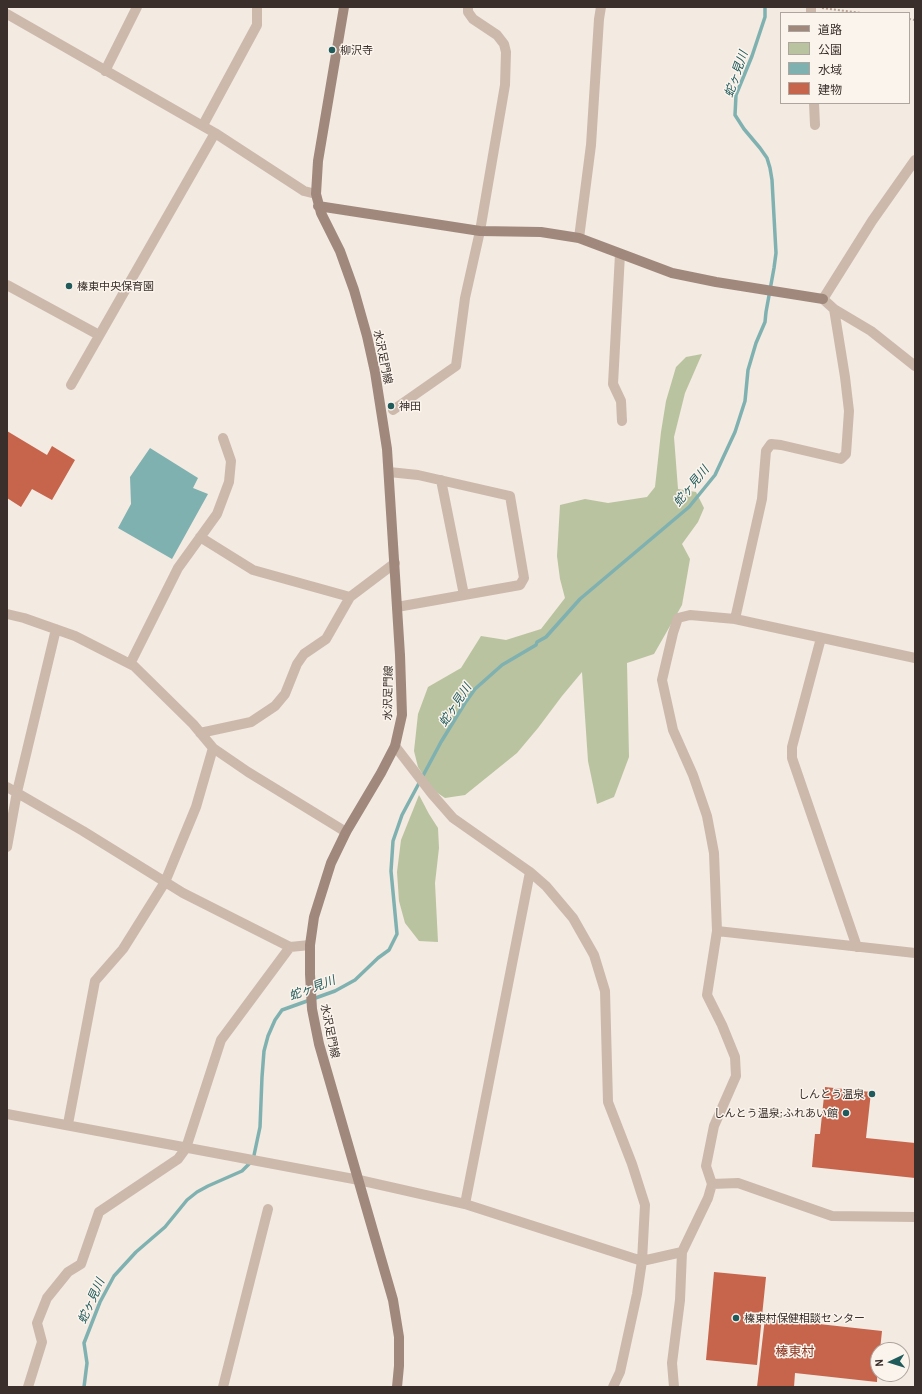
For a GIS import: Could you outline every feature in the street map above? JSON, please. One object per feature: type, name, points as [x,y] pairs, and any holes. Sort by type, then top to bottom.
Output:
[{"type":"main road","name":"水沢足門線","points":[[344,7],[318,161],[316,194],[320,213],[340,251],[354,290],[375,372],[387,449],[389,472],[402,684],[402,716],[395,746],[330,863],[314,917],[310,944],[310,974],[312,1009],[319,1044],[393,1300],[399,1337],[397,1387]]},
{"type":"main road","points":[[318,206],[480,231],[540,232],[578,238],[672,273],[716,282],[823,299]]},
{"type":"street","points":[[105,71],[137,7]]},
{"type":"street","points":[[203,125],[257,25],[257,7]]},
{"type":"street","points":[[393,410],[456,366],[465,298],[480,231],[505,85],[506,52],[504,44],[497,35],[473,19],[468,12],[468,7]]},
{"type":"street","points":[[578,238],[591,145],[601,7]]},
{"type":"street","points":[[7,14],[105,71],[203,125],[304,191],[316,194]]},
{"type":"street","points":[[814,104],[815,125]]},
{"type":"street","points":[[71,385],[215,133]]},
{"type":"street","points":[[915,160],[872,221],[823,299],[834,309],[871,331],[915,366]]},
{"type":"street","points":[[620,254],[613,384],[621,401],[622,421]]},
{"type":"street","points":[[7,285],[99,335]]},
{"type":"street","points":[[735,619],[762,499],[766,451],[771,444],[841,459],[846,454],[849,411],[834,309]]},
{"type":"street","points":[[130,664],[178,568],[217,514],[229,482],[231,461],[223,438]]},
{"type":"street","points":[[389,472],[418,475],[510,496],[524,578],[520,585],[397,607]]},
{"type":"street","points":[[441,480],[464,595]]},
{"type":"street","points":[[200,537],[253,570],[350,597]]},
{"type":"street","points":[[200,733],[251,722],[275,706],[285,694],[297,664],[304,654],[326,639],[350,597],[395,563]]},
{"type":"street","points":[[7,614],[24,618],[75,636],[134,666],[193,724],[213,748],[248,772],[346,832]]},
{"type":"street","points":[[674,1387],[672,1364],[680,1300],[682,1252],[708,1198],[712,1184],[706,1166],[714,1126],[736,1076],[735,1057],[722,1025],[707,995],[717,931],[714,853],[707,816],[693,775],[673,730],[662,680],[678,618],[690,615],[735,619],[915,658]]},
{"type":"street","points":[[7,847],[17,792],[56,629]]},
{"type":"street","points":[[821,638],[792,747],[792,758],[857,947]]},
{"type":"street","points":[[395,746],[432,794],[453,818],[530,872],[546,886],[573,918],[594,955],[605,991],[608,1102],[632,1164],[645,1205],[642,1261],[637,1294],[620,1372],[613,1387]]},
{"type":"street","points":[[68,1124],[95,981],[123,949],[166,882],[196,807],[213,748]]},
{"type":"street","points":[[7,787],[83,831],[183,893],[290,947],[310,944]]},
{"type":"street","points":[[465,1204],[530,872]]},
{"type":"street","points":[[717,931],[915,953]]},
{"type":"street","points":[[28,1387],[42,1342],[38,1323],[47,1298],[68,1272],[81,1264],[99,1212],[178,1159],[186,1148],[221,1040],[290,947]]},
{"type":"street","points":[[7,1114],[68,1124],[206,1152],[359,1180],[465,1204],[642,1261],[682,1252]]},
{"type":"street","points":[[712,1184],[738,1183],[832,1216],[915,1217]]},
{"type":"street","points":[[223,1387],[268,1209]]},
{"type":"path","points":[[821,8],[854,12]]},
{"type":"green space","points":[[702,354],[685,393],[674,437],[678,489],[696,492],[704,508],[698,522],[682,544],[690,559],[682,605],[654,654],[627,663],[629,757],[614,797],[597,804],[588,761],[582,672],[517,753],[465,795],[445,798],[433,790],[418,767],[414,751],[418,714],[428,687],[461,668],[481,636],[506,640],[541,629],[565,598],[560,579],[557,556],[560,505],[585,499],[608,503],[647,497],[655,487],[666,401],[676,367],[686,357]]},
{"type":"green space","points":[[419,795],[438,828],[439,848],[435,883],[438,942],[419,941],[405,923],[399,901],[397,872],[401,840]]},
{"type":"water","points":[[150,448],[198,478],[193,488],[208,494],[172,559],[118,528],[131,504],[130,477]]},
{"type":"building","points":[[7,431],[47,455],[52,446],[75,460],[52,500],[32,489],[21,507],[7,498]]},
{"type":"building","name":"しんとう温泉;ふれあい館","points":[[825,1087],[871,1092],[866,1138],[915,1143],[915,1178],[812,1167],[815,1134],[820,1134]]},
{"type":"building","name":"榛東村保健相談センター","points":[[714,1272],[766,1277],[757,1365],[706,1360]]},
{"type":"building","points":[[765,1318],[882,1331],[881,1342],[870,1342],[870,1381],[795,1373],[794,1387],[757,1387]]},
{"type":"waterway","name":"蛇ヶ見川","points":[[84,1387],[87,1363],[84,1343],[100,1302],[114,1276],[136,1252],[165,1227],[187,1200],[208,1186],[242,1171],[253,1160],[260,1127],[264,1051],[268,1036],[275,1020],[282,1010],[335,991],[355,980],[378,958],[389,950],[397,934],[391,871],[393,841],[402,815],[441,742],[465,703],[475,689],[502,665],[536,645],[537,642],[546,637],[580,599],[689,507],[715,475],[735,432],[745,401],[748,370],[756,343],[765,322],[776,253],[770,168],[767,158],[735,115],[736,95],[752,56],[765,17],[765,7]]},
{"type":"place","name":"柳沢寺","points":[[332,50]]},
{"type":"place","name":"榛東中央保育園","points":[[69,286]]},
{"type":"place","name":"神田","points":[[391,406]]},
{"type":"place","name":"しんとう温泉","points":[[872,1094]]},
{"type":"place","name":"しんとう温泉;ふれあい館","points":[[846,1113]]},
{"type":"place","name":"榛東村保健相談センター","points":[[736,1318]]},
{"type":"district","name":"榛東村","points":[[795,1352]]}]
